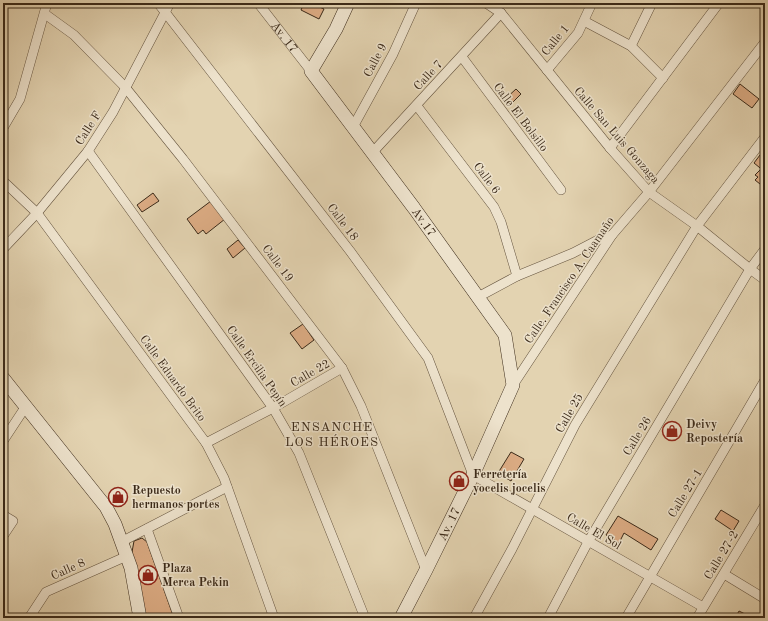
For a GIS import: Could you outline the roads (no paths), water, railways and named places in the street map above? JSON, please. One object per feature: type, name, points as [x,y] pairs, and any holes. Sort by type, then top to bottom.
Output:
[{"type":"main road","points":[[311,71],[336,29],[348,3]]},
{"type":"main road","name":"Av.17","points":[[311,71],[414,208],[505,335],[513,385]]},
{"type":"main road","points":[[3,378],[106,507],[122,541],[131,568],[140,618]]},
{"type":"main road","name":"Av. 17","points":[[401,618],[473,475],[513,385]]},
{"type":"street","points":[[3,128],[20,98],[47,3]]},
{"type":"street","name":"Calle 18","points":[[158,3],[350,251],[428,358],[473,475]]},
{"type":"street","name":"Calle F","points":[[3,249],[37,213],[88,151],[113,112],[170,3]]},
{"type":"street","name":"Av. 17","points":[[258,3],[311,71]]},
{"type":"street","name":"Calle 9","points":[[353,127],[393,54],[416,3]]},
{"type":"street","name":"Calle San Luis Gonzaga","points":[[486,3],[501,13],[610,148],[649,192],[697,226],[765,280]]},
{"type":"street","points":[[632,46],[652,3]]},
{"type":"street","points":[[610,148],[719,3]]},
{"type":"street","name":"Calle 1","points":[[546,70],[578,33],[589,5]]},
{"type":"street","name":"Calle 7","points":[[372,153],[417,106],[501,13]]},
{"type":"street","name":"Calle 19","points":[[45,14],[74,35],[125,87],[183,159],[342,368],[361,406],[426,570]]},
{"type":"street","points":[[584,20],[632,46],[663,78]]},
{"type":"street","name":"Calle. Francisco A. Caamaño","points":[[513,385],[612,235],[649,192],[765,42]]},
{"type":"street","name":"Calle El Bolsillo","points":[[462,57],[561,190]]},
{"type":"street","name":"Calle 6","points":[[417,106],[494,207],[501,222],[517,276]]},
{"type":"street","name":"Calle 25","points":[[474,618],[512,549],[575,425],[697,226],[765,137]]},
{"type":"street","name":"Calle Ercilia Pepín","points":[[88,151],[273,408],[299,453],[365,618]]},
{"type":"street","name":"Calle Eduardo Brito","points":[[3,181],[37,213],[206,443],[227,487],[274,618]]},
{"type":"street","points":[[478,297],[517,276],[612,235]]},
{"type":"street","name":"Calle 26","points":[[548,618],[588,542],[750,269],[765,249]]},
{"type":"street","name":"Calle 22","points":[[206,443],[273,408],[342,368]]},
{"type":"street","name":"Calle 27-1","points":[[626,618],[765,380]]},
{"type":"street","points":[[3,441],[26,406]]},
{"type":"street","name":"Calle El Sol","points":[[473,475],[703,607]]},
{"type":"street","points":[[122,541],[227,487]]},
{"type":"street","name":"Calle 27-2","points":[[697,618],[765,505]]},
{"type":"street","points":[[3,515],[13,521],[3,536]]},
{"type":"street","points":[[147,529],[179,618]]},
{"type":"street","name":"Calle 8","points":[[29,618],[46,592],[127,556]]},
{"type":"street","points":[[724,574],[765,599]]},
{"type":"place","name":"Deivy Repostería","points":[[672,431]]},
{"type":"place","name":"Ferretería yocelis jocelis","points":[[459,481]]},
{"type":"place","name":"Repuesto hermanos portes","points":[[118,497]]},
{"type":"place","name":"Plaza Merca Pekin","points":[[148,575]]},
{"type":"district","name":"ENSANCHE LOS HÉROES","points":[[332,434]]}]
